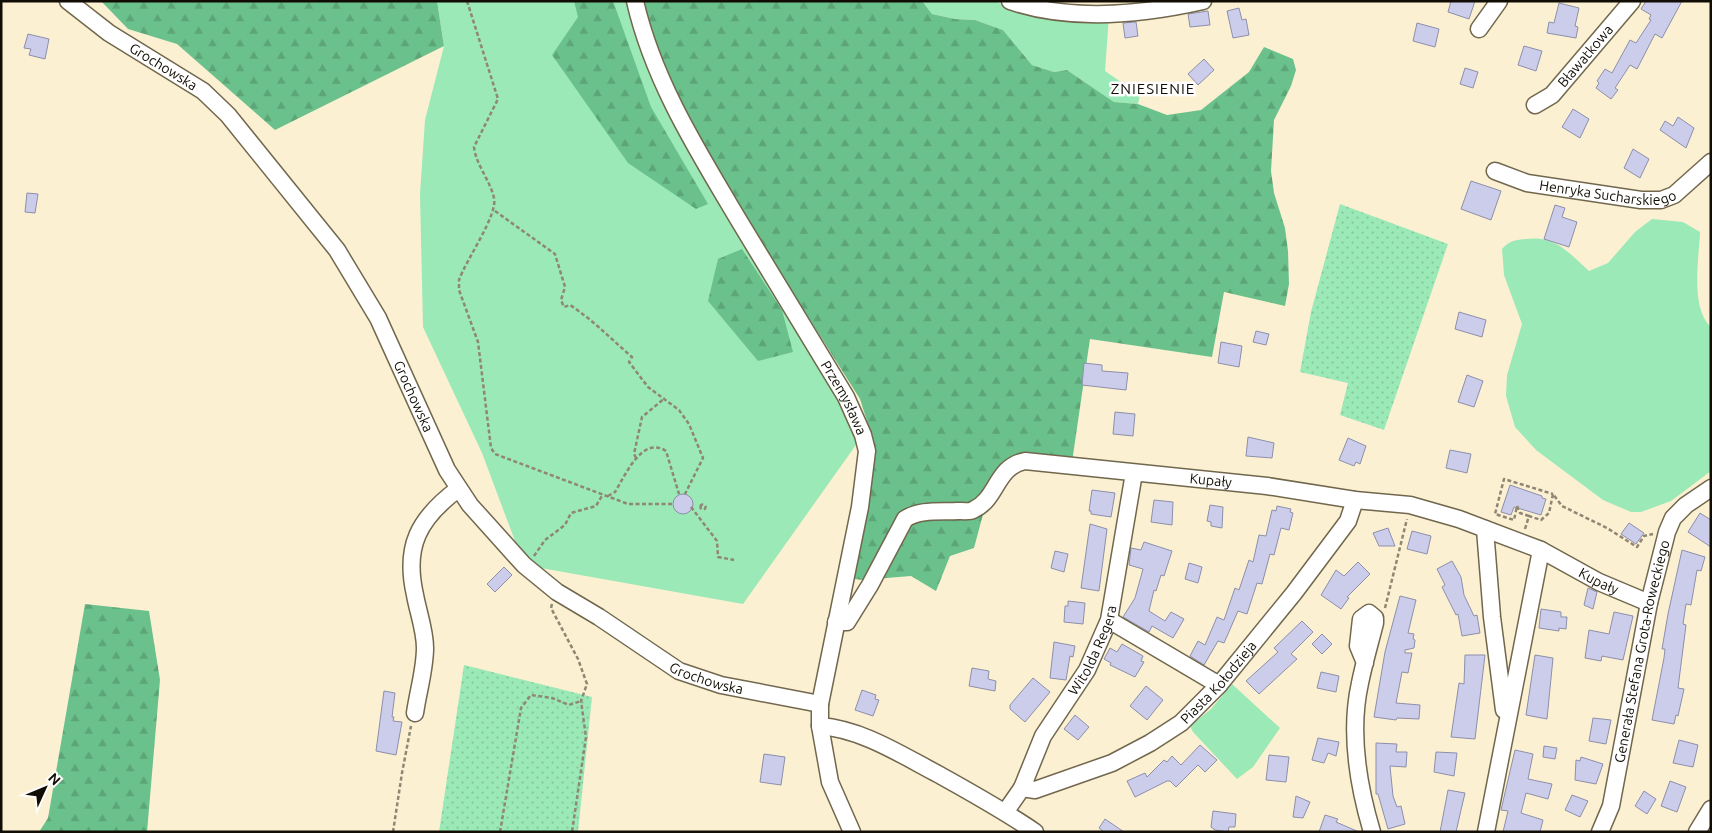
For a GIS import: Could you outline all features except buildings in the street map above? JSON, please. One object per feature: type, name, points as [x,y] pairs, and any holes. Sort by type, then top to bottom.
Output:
[{"type":"street","name":"Grochowska","points":[[68,1],[109,33],[203,90],[228,115],[337,250],[378,318],[447,470],[458,489],[524,565],[557,592],[685,674],[742,690],[820,704]]},
{"type":"street","name":"Przemysława","points":[[634,1],[641,29],[654,64],[686,127],[846,397],[863,435],[867,451],[866,469],[820,704],[820,726],[830,782],[852,832]]},
{"type":"street","points":[[1010,1],[1031,8],[1068,14],[1168,9],[1203,1]]},
{"type":"street","points":[[1479,29],[1499,1]]},
{"type":"street","name":"Bławatkowa","points":[[1535,105],[1552,95],[1632,1]]},
{"type":"street","name":"Henryka Sucharskiego","points":[[1495,171],[1527,183],[1641,200],[1660,200],[1674,195],[1711,162]]},
{"type":"street","name":"Kupały","points":[[836,622],[847,622],[870,585],[905,519],[914,513],[973,510],[988,497],[1003,473],[1015,463],[1025,461],[1267,486],[1355,500],[1410,505],[1485,529],[1541,550],[1599,582],[1649,603]]},
{"type":"street","name":"Witolda Regera","points":[[1006,811],[1022,788],[1043,736],[1087,670],[1109,620],[1134,473]]},
{"type":"street","name":"Generała Stefana Grota-Roweckiego","points":[[1600,832],[1611,806],[1649,603],[1667,532],[1673,518],[1686,505],[1711,488]]},
{"type":"street","points":[[415,713],[425,648],[412,581],[411,552],[418,533],[429,518],[458,489]]},
{"type":"street","name":"Piasta Kołodzieja","points":[[1022,788],[1036,790],[1119,759],[1181,723],[1219,685],[1294,594],[1348,521],[1355,500]]},
{"type":"street","points":[[1485,529],[1502,708],[1508,718]]},
{"type":"street","points":[[1486,832],[1541,550]]},
{"type":"street","points":[[1109,620],[1219,685]]},
{"type":"street","points":[[1372,832],[1360,793],[1355,730],[1359,684],[1375,623]]},
{"type":"street","points":[[820,726],[835,727],[896,751],[1006,811],[1035,832]]},
{"type":"street","points":[[1697,832],[1711,810]]},
{"type":"path","points":[[467,1],[498,99],[474,147],[475,155],[492,189],[495,201],[494,211],[459,280],[459,290],[478,342],[491,448],[494,454],[628,504],[672,504]]},
{"type":"path","points":[[494,211],[554,254],[565,287],[562,300],[564,307],[570,305],[618,343],[632,357],[629,362],[648,387],[679,410],[689,424],[703,455],[685,494]]},
{"type":"path","points":[[636,459],[634,454],[642,417],[665,398]]},
{"type":"path","points":[[608,496],[615,492],[636,459],[647,448],[662,448],[666,451],[679,494]]},
{"type":"path","points":[[1554,494],[1549,513],[1541,520],[1520,513],[1517,506],[1514,520],[1495,514],[1504,479],[1554,494],[1562,506],[1607,528],[1637,547],[1644,536],[1667,532]]},
{"type":"path","points":[[524,565],[540,550],[545,540],[565,525],[571,513],[596,506],[603,494]]},
{"type":"path","points":[[1375,623],[1382,617],[1410,505]]},
{"type":"path","points":[[691,507],[717,541],[718,557],[734,560]]},
{"type":"path","points":[[695,512],[700,508]]},
{"type":"path","points":[[1521,543],[1529,516]]},
{"type":"path","points":[[557,592],[553,596],[551,608],[578,659],[587,684],[581,702],[586,737],[572,832]]},
{"type":"path","points":[[500,832],[521,708],[531,695],[552,698],[569,705],[581,702]]},
{"type":"path","points":[[393,832],[402,772],[415,713]]},
{"type":"green space","points":[[101,1],[437,1],[444,46],[275,130],[177,44],[128,29]]},
{"type":"green space","points":[[437,1],[635,1],[654,64],[863,435],[743,604],[524,565],[482,453],[423,327],[420,194],[425,120],[444,46]]},
{"type":"green space","points":[[574,1],[613,1],[651,107],[708,204],[696,209],[628,163],[552,55],[578,17]]},
{"type":"green space","points":[[643,1],[922,1],[932,14],[955,19],[975,20],[1003,30],[1032,65],[1054,72],[1067,70],[1114,102],[1138,104],[1167,115],[1201,110],[1249,72],[1264,47],[1293,59],[1296,70],[1291,86],[1274,120],[1271,171],[1274,193],[1285,228],[1288,251],[1289,284],[1285,306],[1224,292],[1212,357],[1090,339],[1072,462],[1038,457],[993,477],[974,548],[950,556],[936,591],[911,576],[855,579],[850,574],[871,434],[860,399],[731,195],[660,61]]},
{"type":"green space","points":[[922,1],[996,1],[1022,12],[1051,16],[1109,16],[1105,71],[1140,95],[1138,104],[1114,102],[1067,70],[1054,72],[1032,65],[1003,30],[975,20],[955,19],[932,14]]},
{"type":"green space","points":[[1340,204],[1448,244],[1384,430],[1340,415],[1348,383],[1300,372],[1311,312]]},
{"type":"green space","points":[[1652,219],[1683,222],[1700,232],[1698,296],[1704,319],[1711,327],[1711,471],[1671,501],[1641,512],[1631,512],[1603,500],[1536,450],[1515,427],[1506,396],[1507,375],[1522,324],[1504,275],[1502,249],[1510,242],[1516,240],[1536,238],[1545,240],[1561,247],[1589,271],[1608,263],[1635,232]]},
{"type":"green space","points":[[742,249],[782,310],[793,352],[758,361],[708,301],[718,259]]},
{"type":"green space","points":[[85,604],[149,611],[160,680],[147,832],[39,832],[48,818]]},
{"type":"green space","points":[[464,665],[592,697],[578,832],[439,832]]},
{"type":"green space","points":[[1232,684],[1280,728],[1253,767],[1237,779],[1193,732],[1190,726],[1211,709]]},
{"type":"district","name":"ZNIESIENIE","points":[[1153,89]]}]
